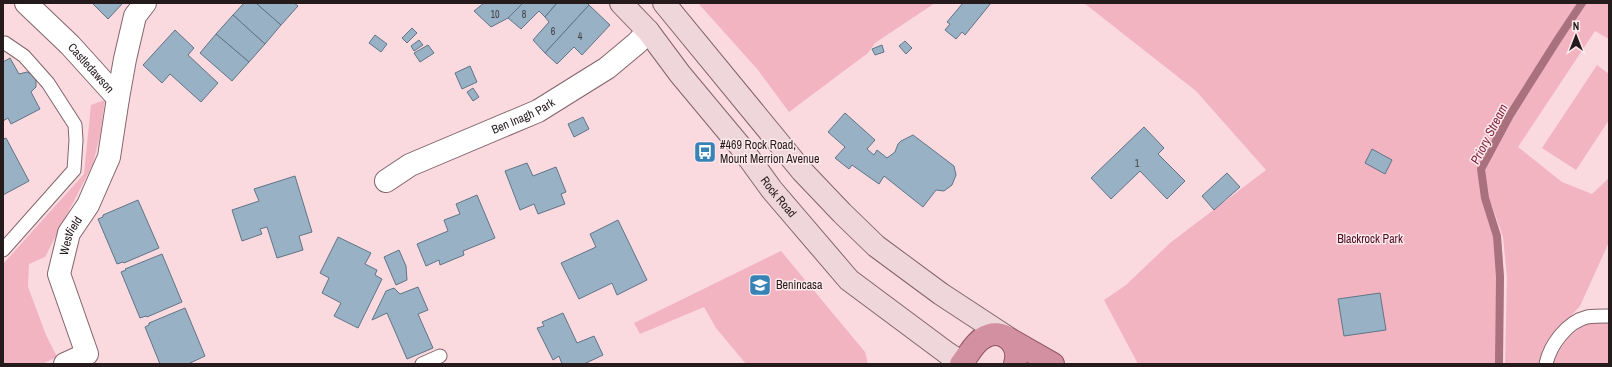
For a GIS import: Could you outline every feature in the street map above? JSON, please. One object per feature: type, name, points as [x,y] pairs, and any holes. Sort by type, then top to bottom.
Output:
[{"type":"highway","points":[[963,364],[981,339],[988,335],[995,334],[1005,336],[1053,364]]},
{"type":"highway","points":[[1005,336],[1014,344],[1017,351],[1015,364]]},
{"type":"main road","name":"Rock Road","points":[[621,3],[648,31],[680,74],[740,146],[772,190],[849,280],[963,364]]},
{"type":"main road","points":[[664,3],[802,170],[842,213],[876,246],[941,294],[1005,336]]},
{"type":"street","name":"Castledawson","points":[[26,3],[70,45],[118,98]]},
{"type":"street","name":"Castledawson","points":[[118,98],[135,16],[145,3]]},
{"type":"street","name":"Ben Inagh Park","points":[[386,181],[410,165],[538,111],[607,68],[637,43],[648,31]]},
{"type":"street","name":"Westfield","points":[[65,364],[87,354],[59,274],[69,233],[88,205],[109,157],[118,98]]},
{"type":"lane","points":[[3,44],[5,43],[24,56],[48,83],[75,125],[76,140],[74,170],[3,250]]},
{"type":"lane","points":[[1546,364],[1548,354],[1563,333],[1573,323],[1586,317],[1609,316]]},
{"type":"lane","points":[[422,364],[440,356]]},
{"type":"green space","points":[[698,3],[935,3],[875,43],[868,53],[789,112],[758,70]]},
{"type":"green space","name":"Blackrock Park","points":[[1084,3],[1609,3],[1609,39],[1595,31],[1518,147],[1562,182],[1592,194],[1609,178],[1609,242],[1580,306],[1558,330],[1542,351],[1541,364],[1505,364],[1507,277],[1503,237],[1490,200],[1501,239],[1504,277],[1502,364],[1138,364],[1104,300],[1126,285],[1170,243],[1266,170],[1196,91]]},
{"type":"green space","points":[[1597,65],[1609,74],[1609,120],[1576,170],[1542,148]]},
{"type":"green space","points":[[105,100],[100,135],[93,164],[45,257],[29,264],[28,287],[46,335],[57,357],[42,364],[3,364],[3,264],[84,174],[91,105]]},
{"type":"green space","name":"Benincasa","points":[[781,251],[865,352],[868,364],[746,364],[716,328],[704,307],[640,334],[634,323]]},
{"type":"green space","points":[[1593,321],[1609,321],[1609,364],[1553,364],[1568,338],[1573,333]]},
{"type":"building","points":[[92,3],[123,3],[108,19]]},
{"type":"building","points":[[244,3],[256,3],[281,25],[265,44],[233,15]]},
{"type":"building","points":[[256,3],[294,3],[298,6],[281,25]]},
{"type":"building","points":[[484,3],[523,3],[508,18],[491,27],[474,11]]},
{"type":"building","points":[[523,3],[557,3],[545,17],[539,11],[521,29],[508,18]]},
{"type":"building","points":[[557,3],[587,3],[589,5],[545,53],[533,40],[549,22],[545,17]]},
{"type":"building","points":[[963,3],[991,3],[965,35],[962,32],[956,39],[945,30],[950,24],[947,22]]},
{"type":"building","points":[[589,5],[610,25],[582,55],[574,47],[557,64],[545,53]]},
{"type":"building","points":[[233,15],[265,44],[249,62],[216,34]]},
{"type":"building","points":[[412,28],[417,33],[407,43],[402,38]]},
{"type":"building","points":[[175,30],[194,48],[188,55],[218,83],[201,102],[170,74],[162,83],[143,65]]},
{"type":"building","points":[[216,34],[249,62],[232,81],[200,53]]},
{"type":"building","points":[[375,35],[387,44],[381,52],[369,43]]},
{"type":"building","points":[[419,40],[423,45],[414,51],[411,46]]},
{"type":"building","points":[[905,41],[912,48],[906,54],[899,46]]},
{"type":"building","points":[[428,45],[434,53],[420,62],[414,53]]},
{"type":"building","points":[[882,45],[884,52],[875,55],[872,49]]},
{"type":"building","points":[[10,58],[19,74],[27,72],[33,75],[36,80],[36,87],[31,92],[40,109],[11,124],[8,118],[3,121],[3,62]]},
{"type":"building","points":[[470,66],[477,82],[462,89],[455,73]]},
{"type":"building","points":[[473,88],[479,97],[473,101],[467,92]]},
{"type":"building","points":[[845,113],[875,140],[867,149],[874,155],[877,150],[887,158],[895,152],[901,141],[913,135],[954,166],[956,175],[952,185],[944,191],[936,190],[923,207],[884,176],[879,184],[852,165],[849,169],[835,158],[845,147],[828,132]]},
{"type":"building","points":[[583,117],[589,129],[574,137],[568,124]]},
{"type":"building","points":[[1144,127],[1164,148],[1158,154],[1185,181],[1167,199],[1140,171],[1111,199],[1091,178]]},
{"type":"building","points":[[6,138],[29,181],[3,195],[3,139]]},
{"type":"building","points":[[1372,149],[1392,160],[1385,174],[1365,163]]},
{"type":"building","points":[[527,163],[533,176],[556,167],[566,192],[561,194],[565,204],[538,214],[534,204],[520,210],[505,171]]},
{"type":"building","points":[[1227,173],[1240,187],[1214,210],[1202,196]]},
{"type":"building","points":[[295,176],[312,232],[299,236],[303,250],[277,258],[267,227],[260,229],[262,234],[242,241],[232,210],[259,201],[254,189]]},
{"type":"building","points":[[477,195],[495,238],[463,251],[464,255],[440,265],[439,260],[426,266],[417,244],[448,231],[444,220],[460,214],[456,204]]},
{"type":"building","points":[[138,200],[159,248],[124,263],[117,264],[98,219],[103,217],[103,215]]},
{"type":"building","points":[[618,220],[647,280],[617,295],[612,283],[579,299],[561,263],[596,247],[590,234]]},
{"type":"building","points":[[338,237],[371,253],[365,264],[377,270],[375,275],[382,279],[358,328],[334,316],[341,303],[322,293],[329,278],[320,273]]},
{"type":"building","points":[[399,250],[406,266],[407,280],[396,285],[384,257]]},
{"type":"building","points":[[162,254],[182,302],[147,317],[140,318],[121,272]]},
{"type":"building","points":[[418,287],[428,310],[418,314],[433,348],[407,359],[387,313],[372,320],[386,291],[394,288],[400,294]]},
{"type":"building","points":[[1380,293],[1386,330],[1344,336],[1338,299]]},
{"type":"building","points":[[185,308],[205,356],[188,364],[160,364],[145,327],[149,325],[149,323]]},
{"type":"building","points":[[563,313],[577,343],[594,336],[603,355],[584,364],[562,364],[559,356],[553,360],[537,328],[544,326],[542,322]]},
{"type":"waterway","name":"Priory Stream","points":[[1499,364],[1500,277],[1497,236],[1485,198],[1481,169],[1510,115],[1582,3]]},
{"type":"place","name":"#469 Rock Road, Mount Merrion Avenue","points":[[705,152]]},
{"type":"place","name":"Benincasa","points":[[760,285]]}]
